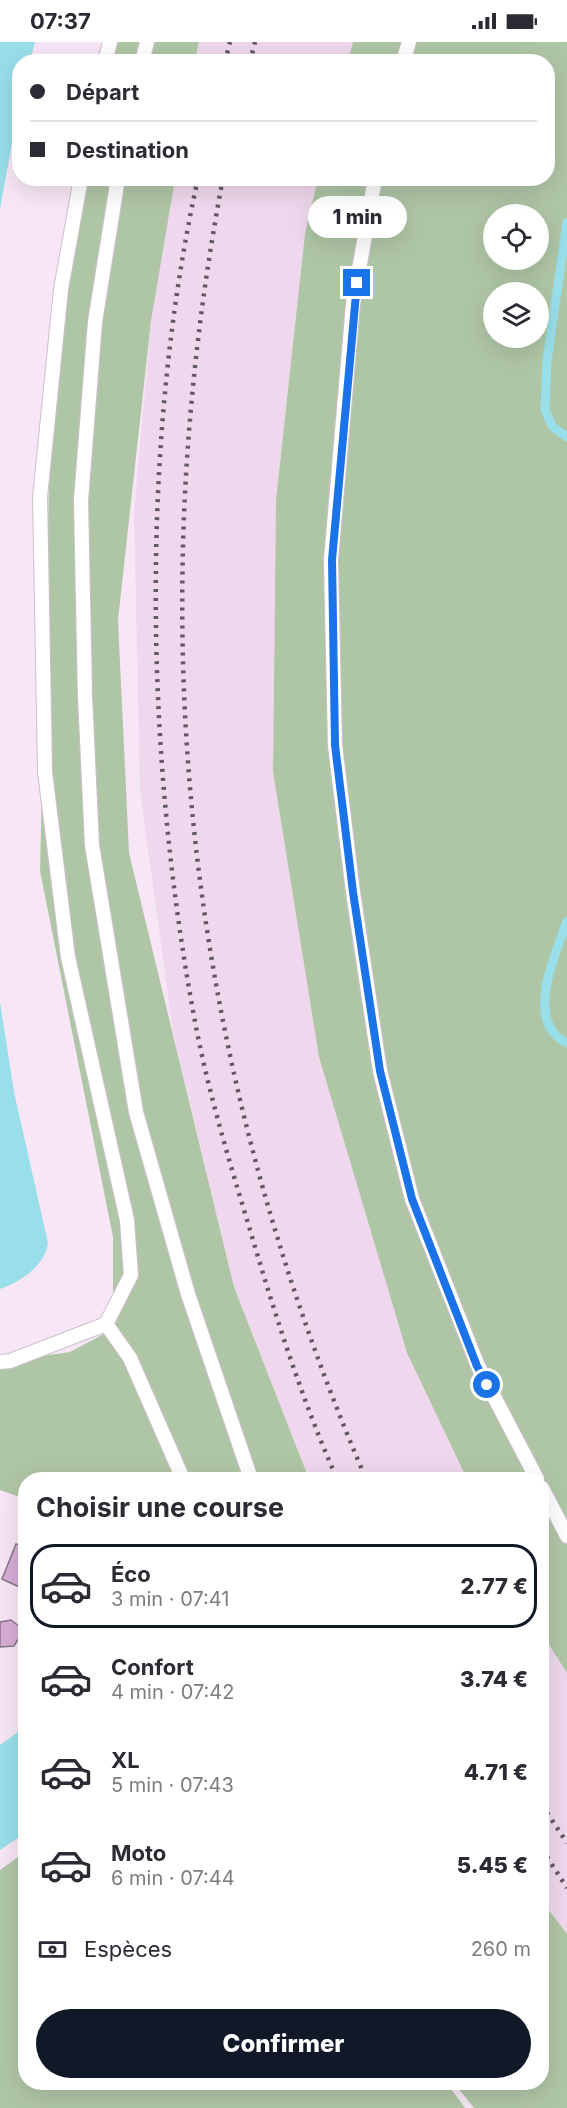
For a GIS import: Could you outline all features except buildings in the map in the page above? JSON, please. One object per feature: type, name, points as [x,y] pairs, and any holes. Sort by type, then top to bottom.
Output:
[{"type":"lane","points":[[0,1362],[10,1361],[106,1323],[131,1275],[127,1220],[68,957],[45,748],[40,497],[61,289],[80,186]]},
{"type":"lane","points":[[117,186],[95,322],[81,500],[85,696],[92,845],[136,1112],[188,1294],[249,1472]]},
{"type":"lane","points":[[374,186],[353,304],[332,560],[335,745],[353,892],[380,1071],[412,1199],[477,1366],[533,1472]]},
{"type":"lane","points":[[106,1323],[130,1358],[180,1472]]},
{"type":"lane","points":[[549,1501],[567,1536]]},
{"type":"shaded area","points":[[199,42],[353,42],[350,54],[197,54]]},
{"type":"shaded area","points":[[169,186],[316,186],[305,233],[276,500],[273,772],[319,1057],[407,1353],[464,1472],[306,1472],[234,1287],[173,1032],[140,791],[134,511],[159,234]]},
{"type":"shaded area","points":[[549,1645],[567,1673],[567,1934],[549,1910]]},
{"type":"green space","points":[[113,42],[199,42],[196,54],[111,54]]},
{"type":"green space","points":[[353,42],[567,42],[567,1673],[549,1645],[549,1472],[464,1472],[407,1353],[319,1057],[273,772],[276,500],[305,233],[316,186],[555,186],[555,54],[350,54]]},
{"type":"green space","points":[[83,186],[174,186],[151,321],[118,620],[129,853],[234,1287],[306,1472],[18,1472],[18,1496],[0,1490],[0,1362],[70,1352],[113,1329],[113,1237],[40,871],[51,398]]},
{"type":"green space","points":[[18,1857],[18,2090],[452,2090],[465,2108],[0,2108],[0,1870]]},
{"type":"green space","points":[[549,1910],[567,1934],[567,2108],[474,2108],[459,2090],[549,2090]]},
{"type":"water","points":[[0,42],[35,42],[32,54],[12,54],[12,143],[0,209]]},
{"type":"water","points":[[0,1002],[14,1092],[48,1243],[37,1266],[16,1282],[0,1289]]},
{"type":"water","points":[[18,1732],[18,1838],[0,1850],[0,1745]]},
{"type":"waterway","points":[[567,222],[547,361],[545,409],[552,426],[567,437]]},
{"type":"waterway","points":[[567,921],[546,986],[545,1004],[547,1020],[554,1033],[567,1043]]},
{"type":"railway","points":[[227,54],[230,42]]},
{"type":"railway","points":[[252,54],[255,42]]},
{"type":"railway","points":[[197,186],[179,280],[166,386],[158,494],[156,602],[159,711],[166,819],[179,925],[196,1027],[215,1108],[281,1331],[334,1472]]},
{"type":"railway","points":[[222,186],[197,346],[184,512],[183,676],[195,840],[219,1002],[256,1162],[305,1321],[363,1472]]},
{"type":"railway","points":[[549,1816],[567,1843]]},
{"type":"railway","points":[[549,1860],[567,1888]]},
{"type":"route","points":[[357,283],[340,441],[332,560],[335,745],[353,892],[380,1071],[412,1199],[477,1366],[487,1385]]}]
